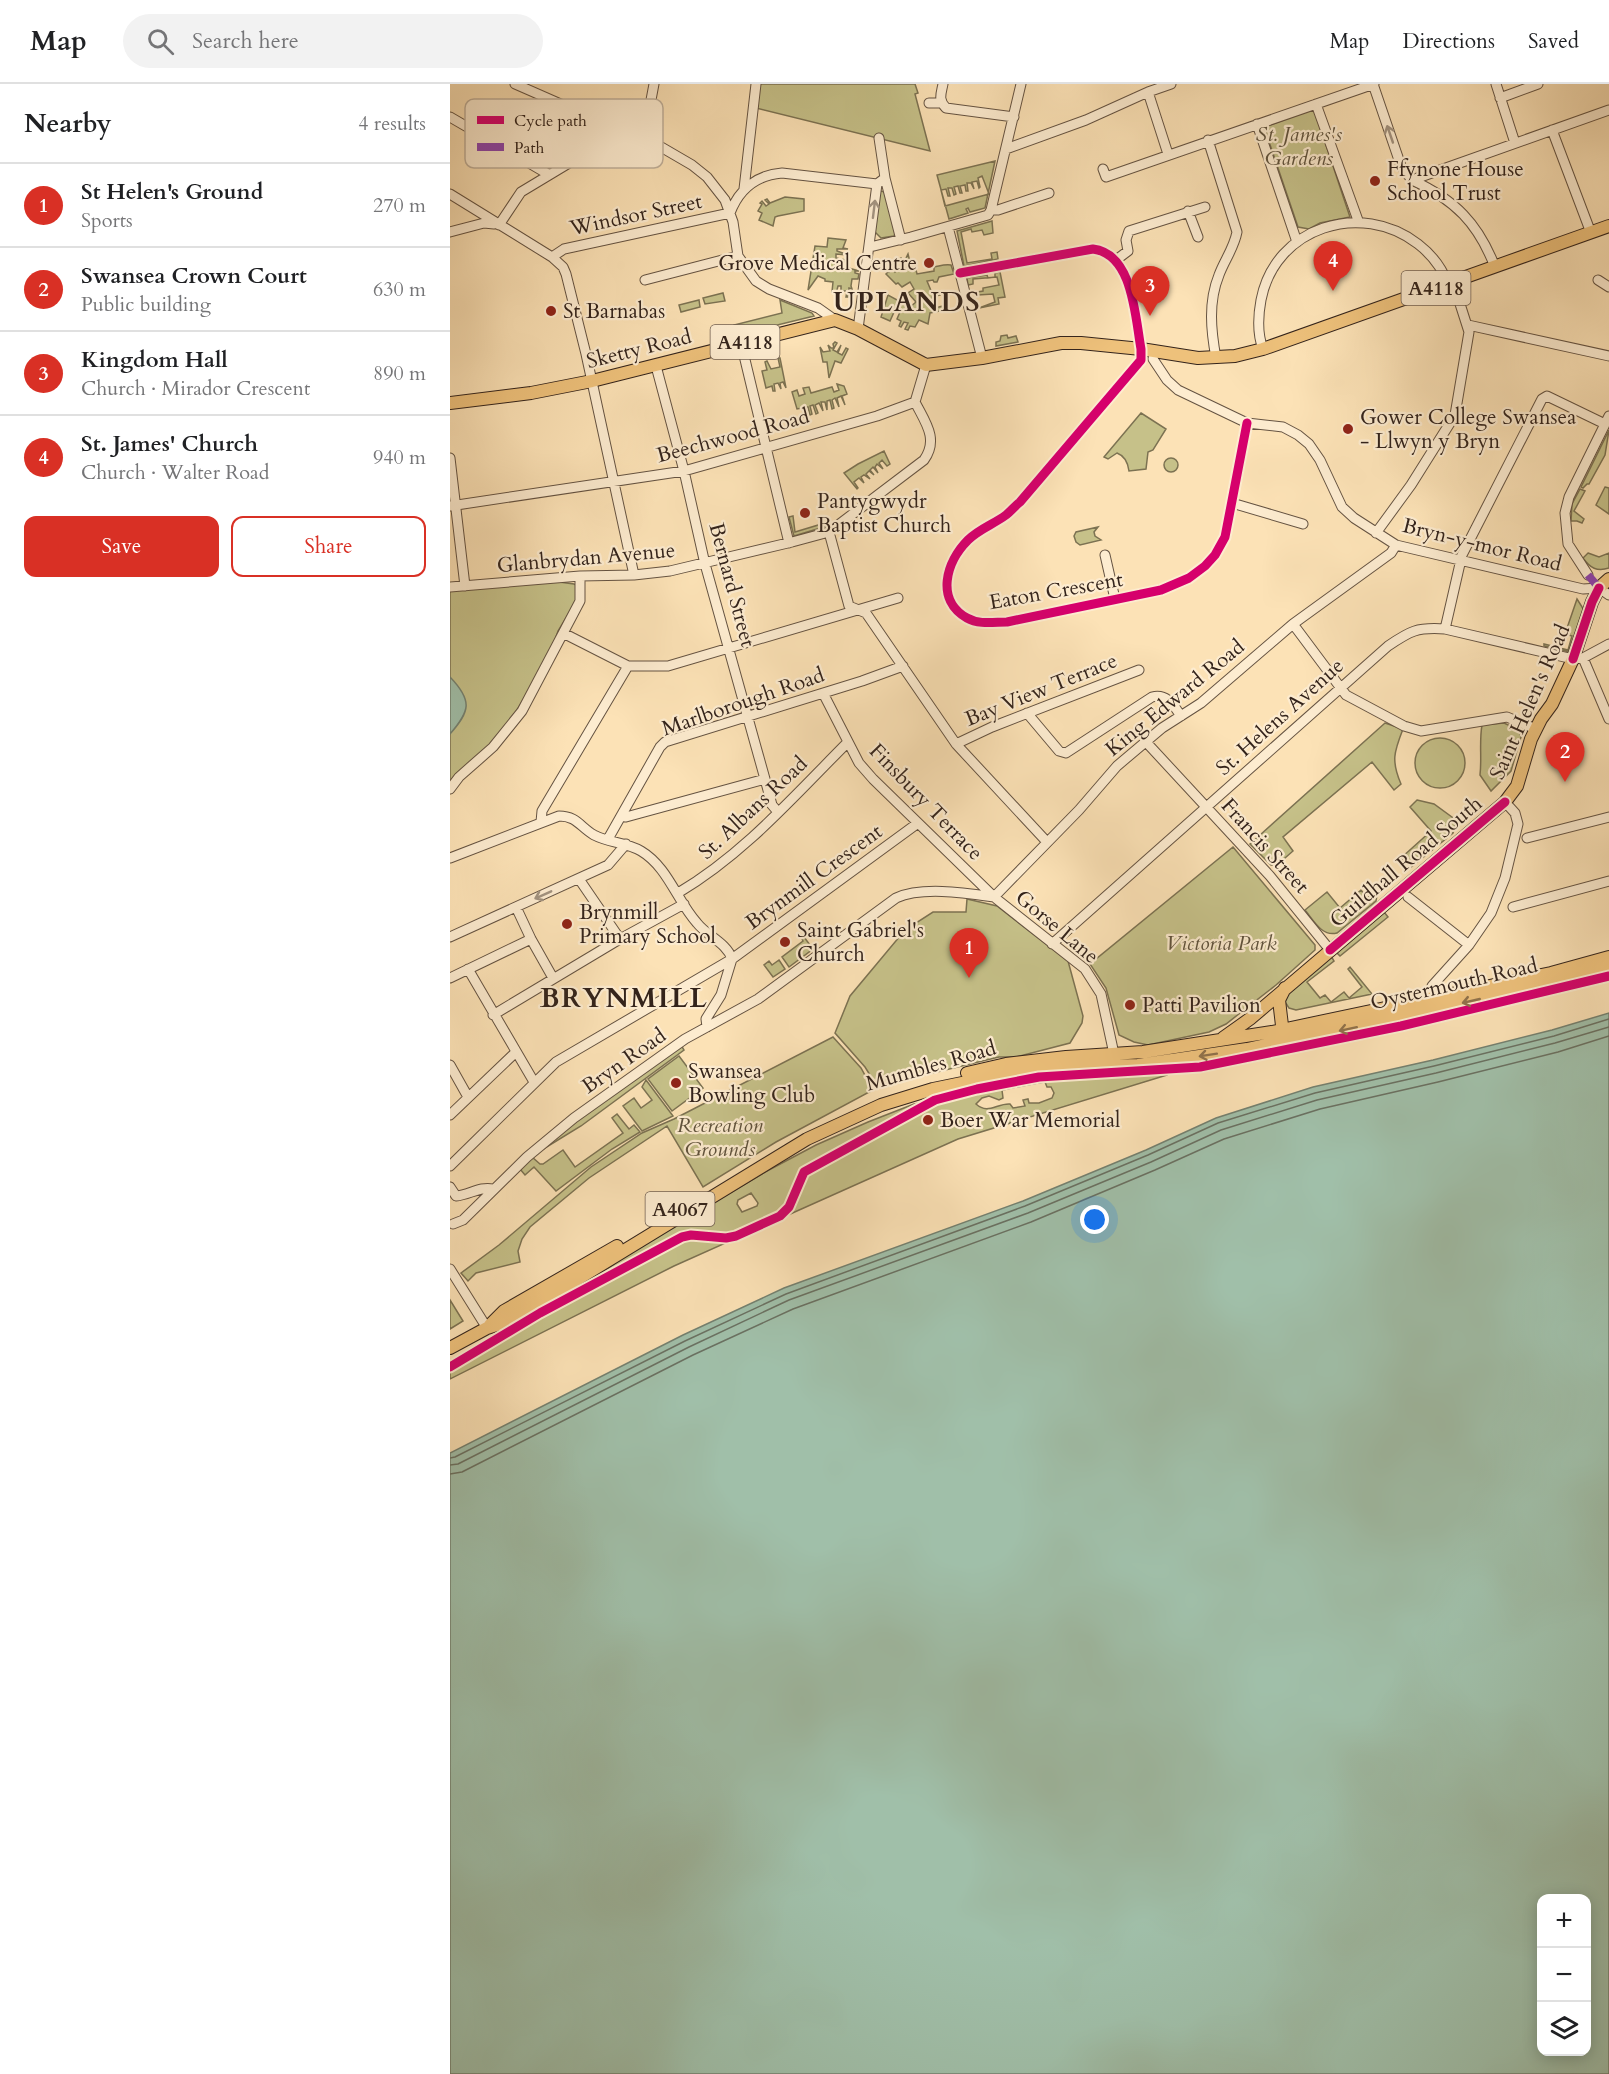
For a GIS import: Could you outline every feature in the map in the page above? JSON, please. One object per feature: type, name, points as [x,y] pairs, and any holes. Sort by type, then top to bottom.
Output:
[{"type":"main road","name":"A4118","points":[[926,366],[1061,344],[1081,343],[1198,358],[1216,358],[1263,350],[1609,226]]},
{"type":"main road","points":[[835,320],[858,329],[926,366]]},
{"type":"main road","name":"Sketty Road","points":[[450,403],[531,393],[592,381],[835,320]]},
{"type":"main road","name":"Saint Helen's Road","points":[[1505,802],[1517,786],[1531,739],[1541,719],[1578,659],[1592,602],[1604,592],[1609,579]]},
{"type":"main road","name":"Guildhall Road South","points":[[1217,1042],[1233,1033],[1505,802]]},
{"type":"main road","name":"Oystermouth Road","points":[[1335,1019],[1551,972],[1609,957]]},
{"type":"main road","name":"Oystermouth Road","points":[[1310,1030],[1457,1004],[1609,966]]},
{"type":"main road","points":[[1266,1045],[1280,1032],[1279,1000],[1285,987]]},
{"type":"main road","points":[[1270,1000],[1280,1032]]},
{"type":"main road","points":[[1281,1014],[1310,1030]]},
{"type":"main road","name":"Mumbles Road","points":[[931,1086],[1006,1074],[1074,1067],[1138,1065],[1200,1057],[1266,1045],[1335,1019]]},
{"type":"main road","name":"Mumbles Road","points":[[450,1348],[487,1328],[509,1321],[807,1139],[880,1101],[1006,1064],[1114,1054],[1310,1030]]},
{"type":"street","points":[[515,84],[549,99]]},
{"type":"street","points":[[651,99],[654,84]]},
{"type":"street","points":[[744,189],[756,84]]},
{"type":"street","points":[[943,84],[940,98],[946,108],[1014,117]]},
{"type":"street","points":[[870,247],[988,215],[992,210],[1021,84]]},
{"type":"street","points":[[1006,149],[1086,120],[1171,84]]},
{"type":"street","points":[[1103,169],[1106,177],[1316,104],[1354,87],[1374,84],[1401,166],[1412,180],[1455,205],[1488,247],[1496,267]]},
{"type":"street","points":[[1496,84],[1515,143]]},
{"type":"street","points":[[1500,98],[1538,84]]},
{"type":"street","points":[[1149,92],[1168,154]]},
{"type":"street","points":[[929,103],[941,103]]},
{"type":"street","points":[[1316,104],[1359,223]]},
{"type":"street","points":[[1412,180],[1609,110]]},
{"type":"street","points":[[450,117],[465,126]]},
{"type":"street","points":[[1257,124],[1297,242]]},
{"type":"street","points":[[1552,130],[1591,233]]},
{"type":"street","points":[[858,329],[881,181],[879,138]]},
{"type":"street","points":[[1208,140],[1237,232],[1235,243],[1217,278],[1211,309],[1211,332],[1216,358]]},
{"type":"street","points":[[663,148],[707,177],[725,200],[730,213],[738,256],[756,281],[769,289],[818,308],[835,320]]},
{"type":"street","points":[[538,168],[548,174]]},
{"type":"street","points":[[499,225],[521,192],[559,168]]},
{"type":"street","points":[[730,213],[735,200],[744,189],[757,178],[770,174],[783,172],[881,181]]},
{"type":"street","points":[[881,181],[900,240]]},
{"type":"street","points":[[992,210],[1049,193]]},
{"type":"street","points":[[450,194],[552,257],[563,267],[592,381],[634,575]]},
{"type":"street","points":[[1116,260],[1131,254],[1126,240],[1129,231],[1205,207]]},
{"type":"street","points":[[1188,211],[1198,237]]},
{"type":"street","name":"Windsor Street","points":[[552,257],[564,249],[730,213]]},
{"type":"street","points":[[1263,350],[1258,316],[1263,288],[1276,262],[1297,242],[1322,228],[1350,222],[1379,224],[1406,234],[1428,252],[1450,283],[1470,332],[1452,422],[1376,533]]},
{"type":"street","points":[[450,232],[484,223],[499,225]]},
{"type":"street","points":[[948,227],[982,358]]},
{"type":"street","points":[[960,273],[1093,249],[1103,250],[1116,260],[1126,276],[1141,349]]},
{"type":"street","points":[[645,280],[738,256]]},
{"type":"street","points":[[1598,280],[1609,287]]},
{"type":"street","points":[[1468,325],[1609,356]]},
{"type":"street","points":[[741,343],[789,543]]},
{"type":"street","name":"Eaton Crescent","points":[[1141,349],[1141,360],[1020,502],[1006,515],[969,539],[957,553],[949,568],[947,597],[953,608],[968,619],[984,623],[1007,622],[1115,599],[1175,585],[1205,566],[1215,555],[1225,537],[1247,423]]},
{"type":"street","name":"Bryn-y-mor Road","points":[[1154,351],[1153,359],[1167,381],[1178,390],[1247,423],[1283,427],[1309,444],[1320,460],[1342,507],[1396,545],[1604,592]]},
{"type":"street","name":"Bernard Street","points":[[656,366],[684,471],[705,564],[772,805],[778,812]]},
{"type":"street","points":[[926,366],[915,402],[928,426],[931,450],[924,460],[829,532],[849,606],[866,613],[956,744],[1047,842]]},
{"type":"street","points":[[1445,629],[1462,555],[1544,396],[1607,420],[1569,497],[1564,513],[1568,544],[1588,575]]},
{"type":"street","name":"Beechwood Road","points":[[453,506],[684,471],[877,416],[915,402]]},
{"type":"street","points":[[450,458],[453,506],[465,586]]},
{"type":"street","points":[[1232,503],[1303,524]]},
{"type":"street","name":"Glanbrydan Avenue","points":[[450,587],[670,571],[829,532]]},
{"type":"street","name":"King Edward Road","points":[[994,897],[1117,766],[1146,742],[1201,703],[1293,624],[1391,553],[1396,545]]},
{"type":"street","points":[[1105,555],[1115,599]]},
{"type":"street","points":[[450,789],[459,777],[493,747],[522,711],[565,634],[580,600],[579,576]]},
{"type":"street","points":[[565,634],[628,666],[668,666],[898,598]]},
{"type":"street","points":[[1293,624],[1347,695],[1404,726],[1421,731],[1507,717],[1536,729]]},
{"type":"street","name":"St. Helens Avenue","points":[[1052,944],[1388,646],[1406,634],[1425,628],[1445,629],[1578,659]]},
{"type":"street","points":[[1609,644],[1578,659],[1609,719]]},
{"type":"street","points":[[541,822],[542,811],[628,666]]},
{"type":"street","name":"Marlborough Road","points":[[608,839],[665,742],[903,666]]},
{"type":"street","name":"Bay View Terrace","points":[[956,744],[1027,713],[1139,670]]},
{"type":"street","name":"Finsbury Terrace","points":[[823,693],[866,771],[994,897]]},
{"type":"street","points":[[1027,713],[1059,751],[1066,753],[1158,696],[1170,701],[1181,716]]},
{"type":"street","name":"St. Albans Road","points":[[678,894],[728,860],[848,742]]},
{"type":"street","name":"Francis Street","points":[[1146,742],[1270,876],[1330,950]]},
{"type":"street","points":[[621,816],[626,817],[765,779]]},
{"type":"street","name":"Saint Helen's Road","points":[[1432,998],[1432,986],[1470,945],[1491,913],[1505,878],[1518,824],[1515,813],[1505,802]]},
{"type":"street","points":[[450,858],[559,816],[572,818],[592,834],[626,844],[651,858],[699,926],[725,947],[732,959],[721,995],[706,1019],[707,1027]]},
{"type":"street","points":[[1527,838],[1609,817]]},
{"type":"street","name":"Brynmill Crescent","points":[[450,1166],[556,1062],[732,959],[918,823]]},
{"type":"street","points":[[450,937],[608,865],[626,844]]},
{"type":"street","points":[[579,879],[620,939]]},
{"type":"street","points":[[1513,907],[1609,881]]},
{"type":"street","name":"Bryn Road","points":[[451,1225],[463,1220],[527,1157],[574,1118],[685,1040],[758,999],[896,898],[906,894],[965,893],[994,897]]},
{"type":"street","name":"Gorse Lane","points":[[994,897],[1085,969],[1101,994],[1114,1054]]},
{"type":"street","points":[[1408,897],[1470,945]]},
{"type":"street","points":[[493,1015],[620,939],[684,904]]},
{"type":"street","points":[[516,907],[553,978]]},
{"type":"street","points":[[450,978],[531,939]]},
{"type":"street","points":[[468,969],[534,1082]]},
{"type":"street","points":[[450,1115],[516,1052]]},
{"type":"street","points":[[450,1065],[468,1097]]},
{"type":"street","points":[[450,1187],[456,1196],[464,1196],[485,1187],[493,1189]]},
{"type":"street","points":[[450,1269],[487,1328]]},
{"type":"green space","points":[[759,84],[915,84],[918,93],[915,94],[930,151],[756,108]]},
{"type":"green space","name":"St. James's Gardens","points":[[1314,109],[1350,217],[1320,223],[1309,229],[1298,227],[1264,127]]},
{"type":"green space","points":[[995,161],[988,192],[982,176],[978,178],[979,188],[977,181],[972,182],[974,189],[971,183],[967,183],[968,191],[965,185],[960,186],[962,193],[958,186],[954,187],[956,194],[954,195],[952,188],[948,188],[950,196],[948,196],[946,189],[941,190],[937,175]]},
{"type":"green space","points":[[879,191],[887,192],[896,231],[894,236],[881,238],[875,232]]},
{"type":"green space","points":[[988,194],[985,208],[970,212],[968,208],[966,209],[968,213],[949,219],[945,206]]},
{"type":"green space","points":[[785,197],[804,199],[804,211],[775,217],[773,226],[759,220],[762,213],[758,211],[762,201],[766,206],[769,204],[765,200],[767,199],[770,203]]},
{"type":"green space","points":[[992,221],[993,233],[984,235],[982,230],[972,232],[971,229],[961,232],[967,263],[992,259],[991,253],[997,252],[998,259],[964,266],[957,231]]},
{"type":"green space","points":[[828,238],[846,240],[843,248],[848,249],[837,249],[837,251],[848,255],[836,254],[836,258],[846,260],[846,262],[836,261],[835,264],[859,271],[855,271],[859,274],[858,279],[852,279],[852,289],[849,288],[848,297],[846,297],[847,291],[841,291],[841,286],[838,286],[836,294],[832,292],[833,282],[825,281],[818,276],[808,290],[815,246],[827,247]]},
{"type":"green space","points":[[908,254],[910,262],[914,262],[917,274],[934,271],[934,267],[951,265],[954,274],[939,277],[937,282],[927,281],[932,293],[939,292],[940,295],[932,297],[935,308],[943,306],[944,310],[930,313],[928,324],[919,320],[915,327],[910,326],[908,330],[905,329],[908,323],[904,322],[901,327],[899,326],[901,321],[897,319],[900,312],[895,310],[890,321],[881,317],[888,295],[910,307],[916,302],[908,293],[914,289],[910,282],[902,287],[896,284],[886,274],[888,272],[883,264],[889,272],[891,269],[889,262],[895,272],[898,269],[893,261],[899,269],[902,267],[899,259],[901,258],[905,269],[908,268],[906,258]]},
{"type":"green space","points":[[1000,272],[1005,297],[998,298],[999,304],[979,308],[995,302],[993,294],[978,295],[977,292],[983,291],[983,288],[999,285],[995,273]]},
{"type":"green space","points":[[987,275],[988,278],[973,279],[973,284],[968,285],[967,278]]},
{"type":"green space","points":[[723,293],[725,301],[705,304],[703,298]]},
{"type":"green space","points":[[699,300],[700,307],[681,312],[679,305]]},
{"type":"green space","points":[[780,300],[812,313],[814,316],[736,335],[734,325],[782,313]]},
{"type":"green space","points":[[973,302],[977,302],[979,308],[974,309]]},
{"type":"green space","points":[[1007,335],[1008,338],[1016,336],[1018,342],[996,346],[1001,336]]},
{"type":"green space","points":[[835,342],[837,343],[833,350],[837,352],[841,345],[838,353],[842,355],[846,348],[848,349],[841,363],[835,361],[829,378],[827,362],[823,362],[820,347],[823,352],[830,351],[828,345],[834,348]]},
{"type":"green space","points":[[778,358],[780,358],[786,388],[783,382],[780,383],[781,389],[778,383],[774,384],[775,391],[773,391],[772,386],[766,388],[762,371],[767,370],[765,362],[767,361],[771,369],[780,367]]},
{"type":"green space","points":[[837,384],[844,386],[847,394],[842,396],[845,405],[841,396],[837,398],[839,407],[835,398],[832,400],[834,408],[832,409],[830,400],[827,401],[827,410],[825,402],[821,402],[823,411],[819,403],[815,405],[818,413],[816,414],[813,405],[810,406],[812,414],[810,415],[808,407],[805,407],[807,416],[804,417],[802,408],[797,409],[792,392],[797,390],[799,396],[805,394],[803,388],[809,387],[811,393],[832,387],[834,392],[839,390]]},
{"type":"green space","points":[[1141,413],[1166,429],[1153,450],[1148,452],[1146,469],[1129,471],[1126,460],[1120,454],[1117,453],[1108,459],[1104,457]]},
{"type":"green space","points":[[1609,430],[1605,455],[1589,484],[1583,488],[1581,487]]},
{"type":"green space","points":[[884,451],[890,464],[887,466],[882,460],[879,463],[883,469],[877,464],[875,467],[878,473],[873,467],[870,470],[874,475],[869,471],[866,474],[870,479],[864,475],[861,477],[864,483],[859,478],[854,482],[857,489],[844,473]]},
{"type":"green space","points":[[1168,458],[1174,458],[1178,465],[1174,472],[1168,472],[1164,468],[1164,462]]},
{"type":"green space","points":[[1605,487],[1609,488],[1609,514],[1596,505]]},
{"type":"green space","points":[[1580,489],[1585,491],[1574,511],[1584,519],[1582,523],[1571,521],[1572,504]]},
{"type":"green space","points":[[793,516],[795,532],[825,523],[827,526],[794,536],[789,517]]},
{"type":"green space","points":[[1098,527],[1094,532],[1095,536],[1101,540],[1080,545],[1076,542],[1074,536],[1076,532]]},
{"type":"green space","points":[[1588,553],[1599,557],[1609,553],[1609,568],[1601,570],[1591,567],[1583,558]]},
{"type":"green space","points":[[544,580],[574,584],[577,586],[577,600],[511,720],[491,744],[450,782],[450,587]]},
{"type":"green space","points":[[1577,599],[1584,610],[1570,652],[1544,646],[1544,644],[1568,650],[1572,636],[1565,634]]},
{"type":"green space","points":[[1385,723],[1403,729],[1395,756],[1401,784],[1394,790],[1372,762],[1283,837],[1293,851],[1277,865],[1271,865],[1250,844]]},
{"type":"green space","points":[[1504,723],[1519,730],[1521,737],[1511,771],[1491,791],[1480,775],[1482,725]]},
{"type":"green space","points":[[1440,738],[1458,745],[1465,763],[1458,781],[1440,788],[1422,781],[1415,763],[1422,745]]},
{"type":"green space","points":[[1417,800],[1434,804],[1456,820],[1453,833],[1410,868],[1401,858],[1431,831],[1410,807]]},
{"type":"green space","name":"Victoria Park","points":[[1233,847],[1315,945],[1315,950],[1276,985],[1226,1024],[1209,1032],[1148,1045],[1119,1035],[1106,988],[1090,964]]},
{"type":"green space","points":[[1361,890],[1367,898],[1375,893],[1376,901],[1337,933],[1327,933],[1305,910],[1327,892],[1340,908]]},
{"type":"green space","points":[[967,899],[997,906],[1068,961],[1083,1016],[1082,1023],[1070,1043],[1016,1057],[999,1057],[883,1085],[875,1083],[865,1067],[835,1033],[850,996],[905,930],[933,912],[966,912]]},
{"type":"green space","points":[[1384,912],[1388,917],[1340,956],[1336,952]]},
{"type":"green space","points":[[804,937],[813,949],[789,967],[782,957],[803,941]]},
{"type":"green space","points":[[1331,956],[1334,961],[1307,982],[1320,998],[1325,995],[1331,1002],[1344,992],[1349,998],[1362,987],[1348,969],[1350,967],[1372,994],[1296,1010],[1289,1008],[1285,1002],[1289,991]]},
{"type":"green space","points":[[779,960],[785,969],[773,977],[764,965],[769,961],[772,965]]},
{"type":"green space","name":"Recreation Grounds","points":[[833,1037],[861,1068],[873,1090],[776,1142],[703,1187],[667,1126],[589,1178],[530,1227],[518,1251],[520,1262],[476,1273],[468,1281],[461,1273],[499,1245],[591,1167],[642,1133],[674,1119]]},
{"type":"green space","points":[[681,1045],[684,1050],[581,1126],[540,1151],[575,1121]]},
{"type":"green space","name":"Swansea Bowling Club","points":[[679,1056],[703,1088],[672,1111],[648,1079]]},
{"type":"green space","points":[[1166,1072],[1167,1075],[958,1139],[674,1266],[450,1379],[450,1366],[480,1355],[645,1243],[767,1171],[816,1145],[914,1104],[1020,1083]],"holes":[[[1045,1082],[1054,1093],[1052,1098],[1039,1103],[1029,1103],[1028,1099],[1023,1100],[1025,1106],[1013,1108],[1010,1104],[1005,1104],[989,1109],[976,1104],[982,1098],[989,1096],[999,1100],[1003,1098],[1002,1090]],[[751,1193],[758,1203],[757,1206],[742,1212],[737,1204],[738,1200]]]},
{"type":"green space","points":[[646,1080],[673,1116],[642,1131],[623,1106],[634,1098],[641,1108],[652,1100],[642,1087]]},
{"type":"green space","points":[[617,1114],[629,1129],[634,1125],[640,1132],[612,1149],[556,1191],[534,1167],[525,1175],[520,1169],[532,1157],[543,1164],[563,1150],[575,1167],[623,1133],[612,1118]]},
{"type":"green space","points":[[450,1300],[463,1321],[450,1329]]},
{"type":"water","points":[[450,677],[463,693],[466,706],[462,719],[450,734]]},
{"type":"water","points":[[1609,1013],[1609,2074],[450,2074],[450,1453],[683,1335],[784,1288],[1023,1201],[1216,1118],[1313,1087],[1433,1060]]},
{"type":"marked path","points":[[1588,575],[1599,588]]},
{"type":"cycle path","points":[[960,273],[1093,249],[1106,253],[1117,262],[1130,288],[1141,349],[1141,360],[1020,502],[1006,515],[972,536],[960,549],[950,570],[947,591],[957,610],[967,618],[982,622],[1007,622],[1161,590],[1189,578],[1215,555],[1225,537],[1247,423]]},
{"type":"cycle path","points":[[1573,659],[1599,588]]},
{"type":"cycle path","points":[[1330,950],[1505,802]]},
{"type":"cycle path","points":[[450,1367],[540,1313],[682,1237],[691,1235],[726,1238],[736,1236],[780,1216],[789,1207],[804,1172],[935,1100],[1039,1077],[1200,1067],[1401,1026],[1609,976]]},
{"type":"place","name":"Ffynone House School Trust","points":[[1375,181]]},
{"type":"place","name":"Grove Medical Centre","points":[[929,263]]},
{"type":"place","name":"St. James' Church","points":[[1333,291]]},
{"type":"place","name":"St Barnabas","points":[[551,311]]},
{"type":"place","name":"Kingdom Hall","points":[[1150,316]]},
{"type":"place","name":"Gower College Swansea - Llwyn y Bryn","points":[[1348,429]]},
{"type":"place","name":"Pantygwydr Baptist Church","points":[[805,513]]},
{"type":"place","name":"Swansea Crown Court","points":[[1565,782]]},
{"type":"place","name":"Brynmill Primary School","points":[[567,924]]},
{"type":"place","name":"Saint Gabriel's Church","points":[[785,942]]},
{"type":"place","name":"St Helen's Ground","points":[[969,978]]},
{"type":"place","name":"Patti Pavilion","points":[[1130,1005]]},
{"type":"place","name":"Swansea Bowling Club","points":[[676,1083]]},
{"type":"place","name":"Boer War Memorial","points":[[928,1120]]},
{"type":"district","name":"UPLANDS","points":[[907,302]]},
{"type":"district","name":"BRYNMILL","points":[[624,998]]}]
